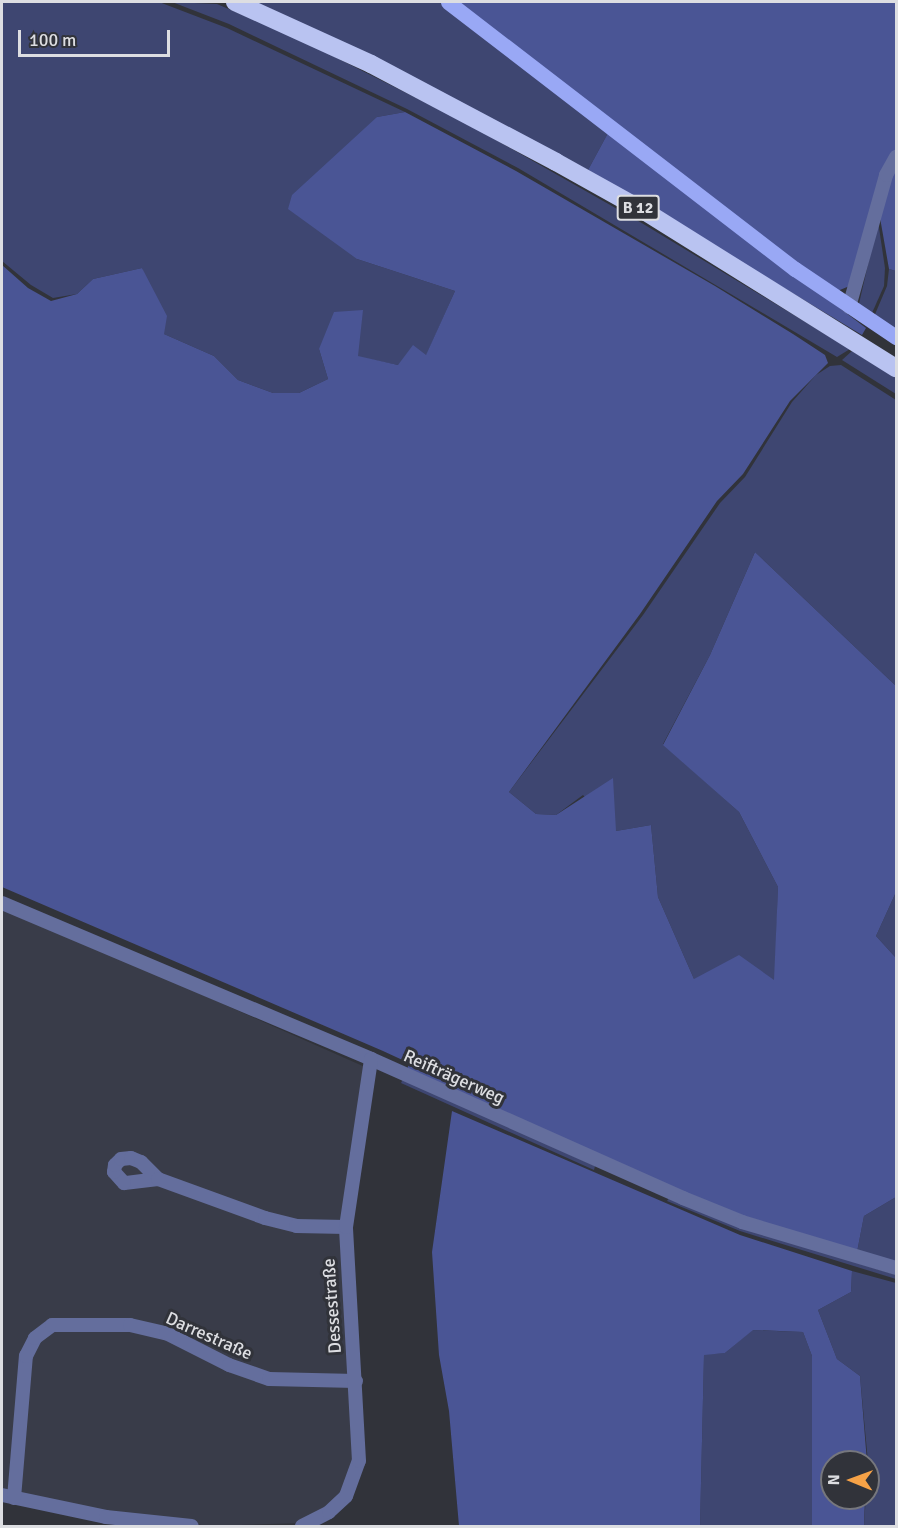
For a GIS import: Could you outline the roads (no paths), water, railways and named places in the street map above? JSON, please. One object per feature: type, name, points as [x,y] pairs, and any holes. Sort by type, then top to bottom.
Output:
[{"type":"highway","name":"B 12","points":[[235,2],[371,64],[556,162],[646,212],[897,368]]},
{"type":"main road","points":[[448,2],[849,307],[897,338]]},
{"type":"street","points":[[849,307],[886,175],[897,157]]},
{"type":"street","name":"Reifträgerweg","points":[[2,903],[371,1059],[742,1222],[897,1268]]},
{"type":"street","name":"Dessestraße","points":[[302,1527],[329,1512],[346,1496],[359,1461],[346,1227],[371,1059]]},
{"type":"street","points":[[158,1179],[265,1218],[296,1226],[346,1227]]},
{"type":"street","name":"Darrestraße","points":[[8,1496],[26,1356],[35,1338],[52,1325],[130,1325],[166,1333],[229,1365],[269,1379],[356,1381]]},
{"type":"street","points":[[8,1496],[106,1522],[192,1527]]}]
